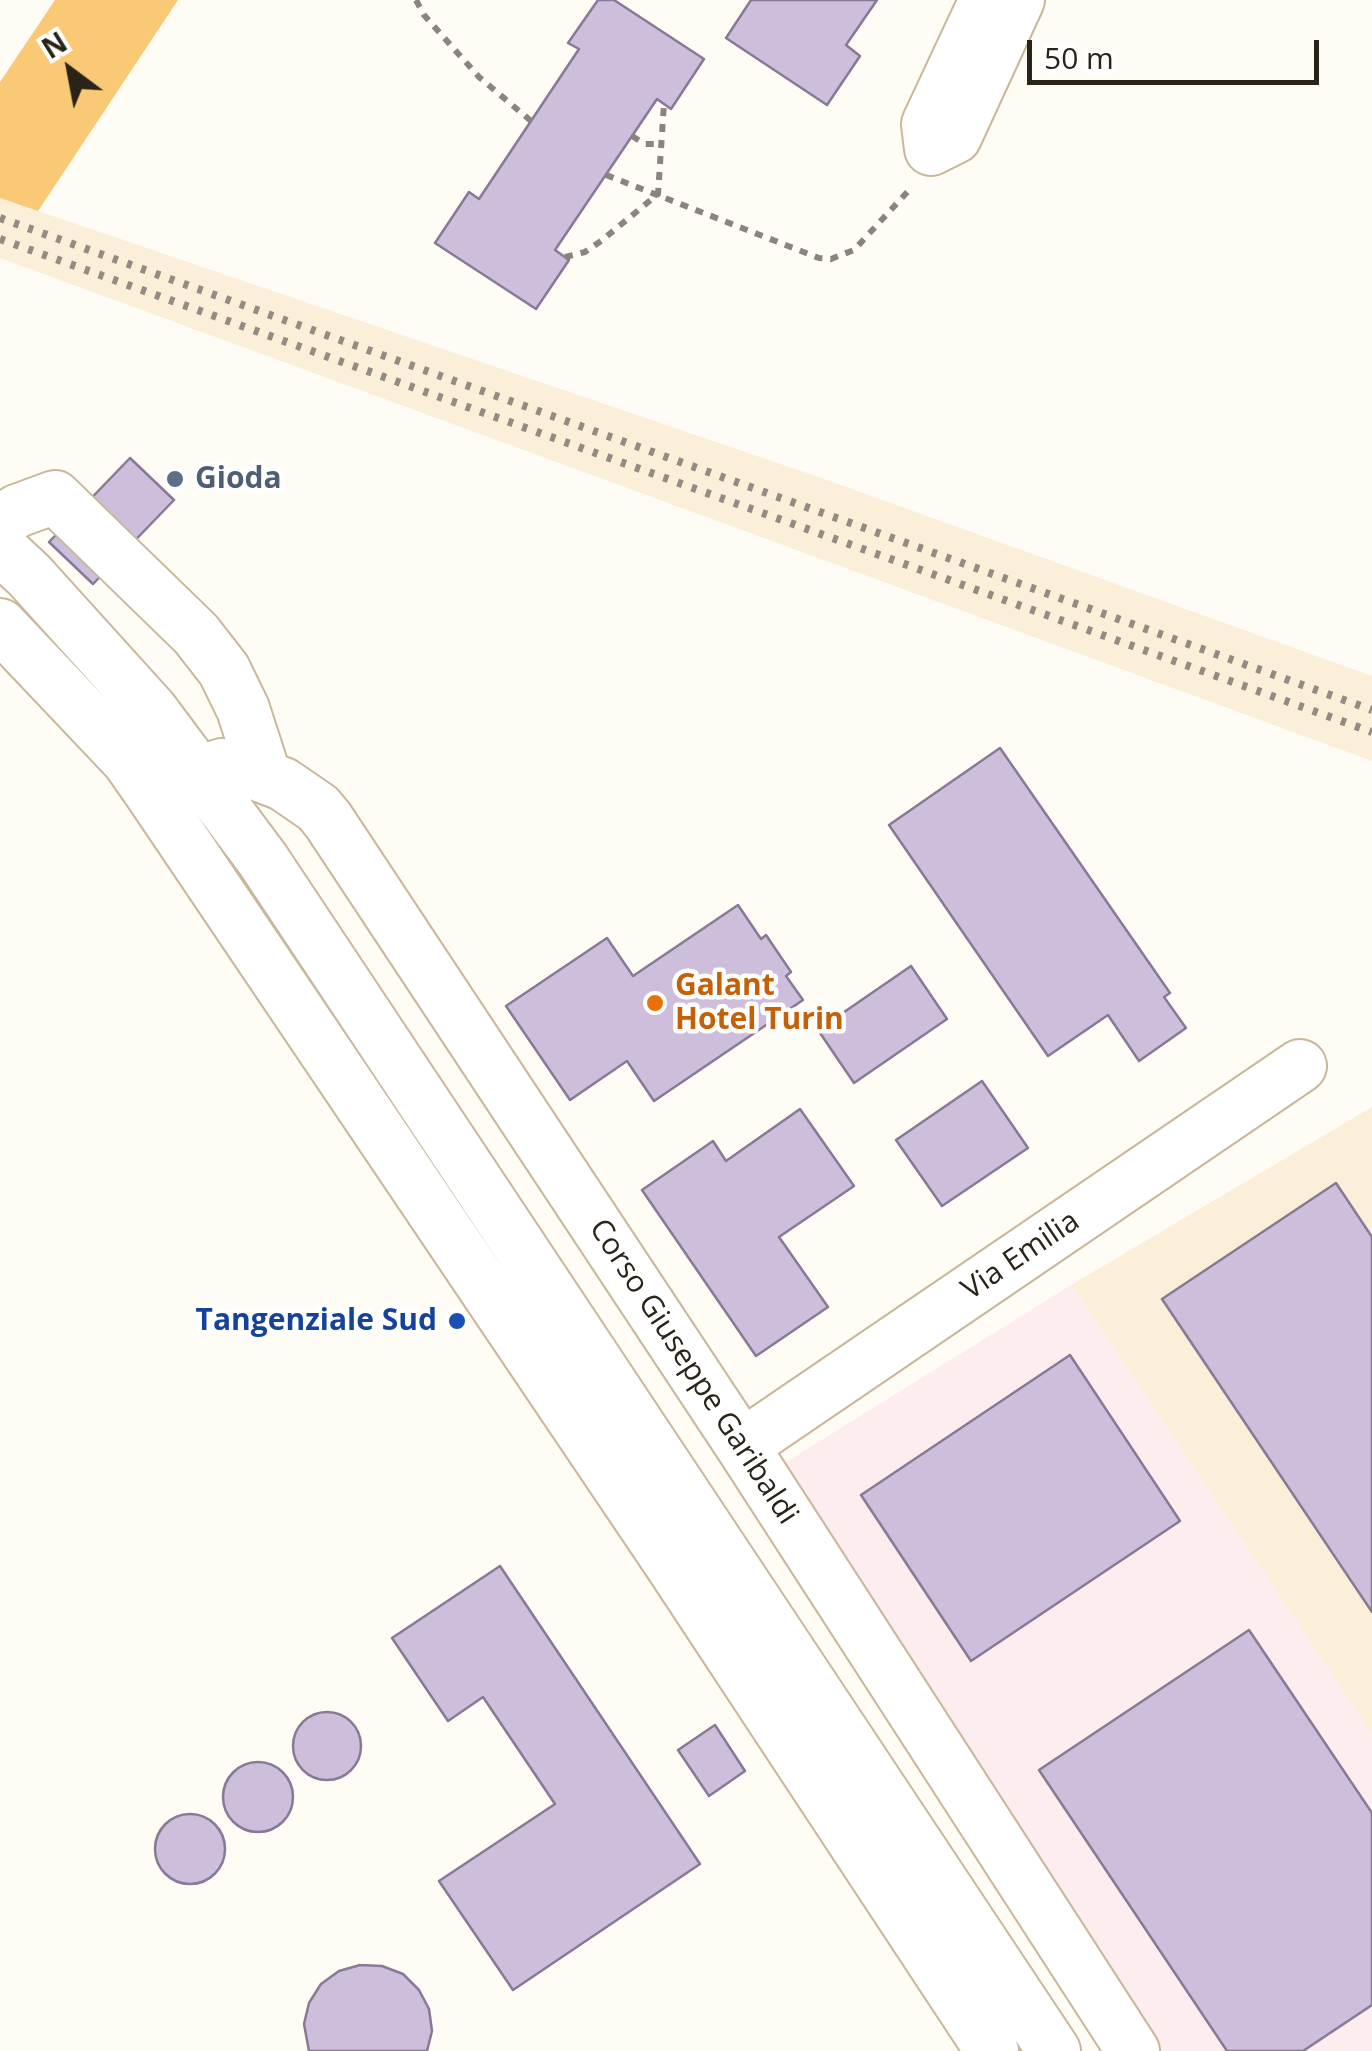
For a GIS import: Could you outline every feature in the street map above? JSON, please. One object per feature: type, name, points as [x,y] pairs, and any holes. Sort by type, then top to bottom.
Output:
[{"type":"street","points":[[922,168],[928,124],[986,0]]},
{"type":"street","points":[[922,168],[954,137],[1018,0]]},
{"type":"street","points":[[0,522],[55,497],[196,634],[224,670],[243,710],[265,776]]},
{"type":"street","points":[[0,548],[152,710],[174,782],[671,1564],[992,2051]]},
{"type":"street","points":[[0,626],[128,760],[174,782],[263,860],[1054,2051]]},
{"type":"street","name":"Corso Giuseppe Garibaldi","points":[[174,782],[222,765],[283,784],[318,808],[328,820],[742,1446],[1133,2051]]},
{"type":"street","name":"Via Emilia","points":[[742,1446],[1300,1066]]},
{"type":"path","points":[[416,0],[445,42],[478,77],[531,122]]},
{"type":"path","points":[[564,257],[585,252],[658,194],[664,104]]},
{"type":"path","points":[[632,136],[644,144],[661,144]]},
{"type":"path","points":[[606,175],[819,258],[831,259],[854,250],[922,168]]},
{"type":"shaded area","points":[[55,0],[178,0],[38,211],[0,198],[0,82]]},
{"type":"shaded area","points":[[0,198],[810,474],[1372,676],[1372,761],[0,258]]},
{"type":"shaded area","points":[[1372,1107],[1372,1734],[1071,1285]]},
{"type":"shaded area","points":[[1071,1285],[1372,1734],[1372,2051],[1133,2051],[762,1477]]},
{"type":"building","points":[[598,0],[614,0],[704,59],[671,109],[657,99],[555,250],[569,260],[536,309],[435,243],[469,192],[479,199],[579,49],[568,43]]},
{"type":"building","points":[[751,0],[877,0],[846,45],[860,56],[827,105],[726,38]]},
{"type":"building","points":[[130,458],[174,500],[93,584],[49,542]]},
{"type":"building","points":[[1000,748],[1170,993],[1164,997],[1186,1028],[1139,1061],[1108,1015],[1048,1056],[889,825]]},
{"type":"building","name":"Galant Hotel Turin","points":[[738,905],[761,939],[766,935],[791,972],[786,976],[803,1000],[654,1101],[627,1061],[570,1100],[506,1006],[607,938],[633,976]]},
{"type":"building","points":[[911,966],[947,1019],[854,1083],[818,1030]]},
{"type":"building","points":[[982,1081],[1028,1148],[942,1206],[896,1140]]},
{"type":"building","points":[[800,1109],[854,1186],[779,1237],[828,1307],[756,1356],[642,1190],[713,1141],[726,1161]]},
{"type":"building","points":[[1336,1183],[1372,1237],[1372,1612],[1162,1299]]},
{"type":"building","points":[[1070,1355],[1180,1521],[971,1661],[861,1495]]},
{"type":"building","points":[[500,1566],[700,1864],[513,1990],[439,1881],[555,1804],[483,1697],[448,1721],[392,1638]]},
{"type":"building","points":[[1249,1630],[1372,1813],[1372,2005],[1303,2051],[1227,2051],[1039,1770]]},
{"type":"building","points":[[327,1712],[351,1722],[361,1746],[351,1770],[327,1780],[303,1770],[293,1746],[303,1722]]},
{"type":"building","points":[[715,1725],[745,1771],[709,1796],[678,1750]]},
{"type":"building","points":[[258,1762],[283,1772],[293,1797],[283,1822],[258,1832],[233,1822],[223,1797],[233,1772]]},
{"type":"building","points":[[190,1814],[215,1824],[225,1849],[215,1874],[190,1884],[165,1874],[155,1849],[165,1824]]},
{"type":"building","points":[[360,1965],[382,1966],[403,1974],[419,1990],[429,2009],[432,2031],[427,2051],[309,2051],[304,2024],[309,2003],[321,1984],[339,1971]]},
{"type":"railway","points":[[0,218],[1372,710]]},
{"type":"railway","points":[[0,239],[1372,732]]},
{"type":"place","name":"Gioda","points":[[175,479]]},
{"type":"place","name":"Galant Hotel Turin","points":[[655,1003]]},
{"type":"place","name":"Tangenziale Sud","points":[[457,1321]]}]
